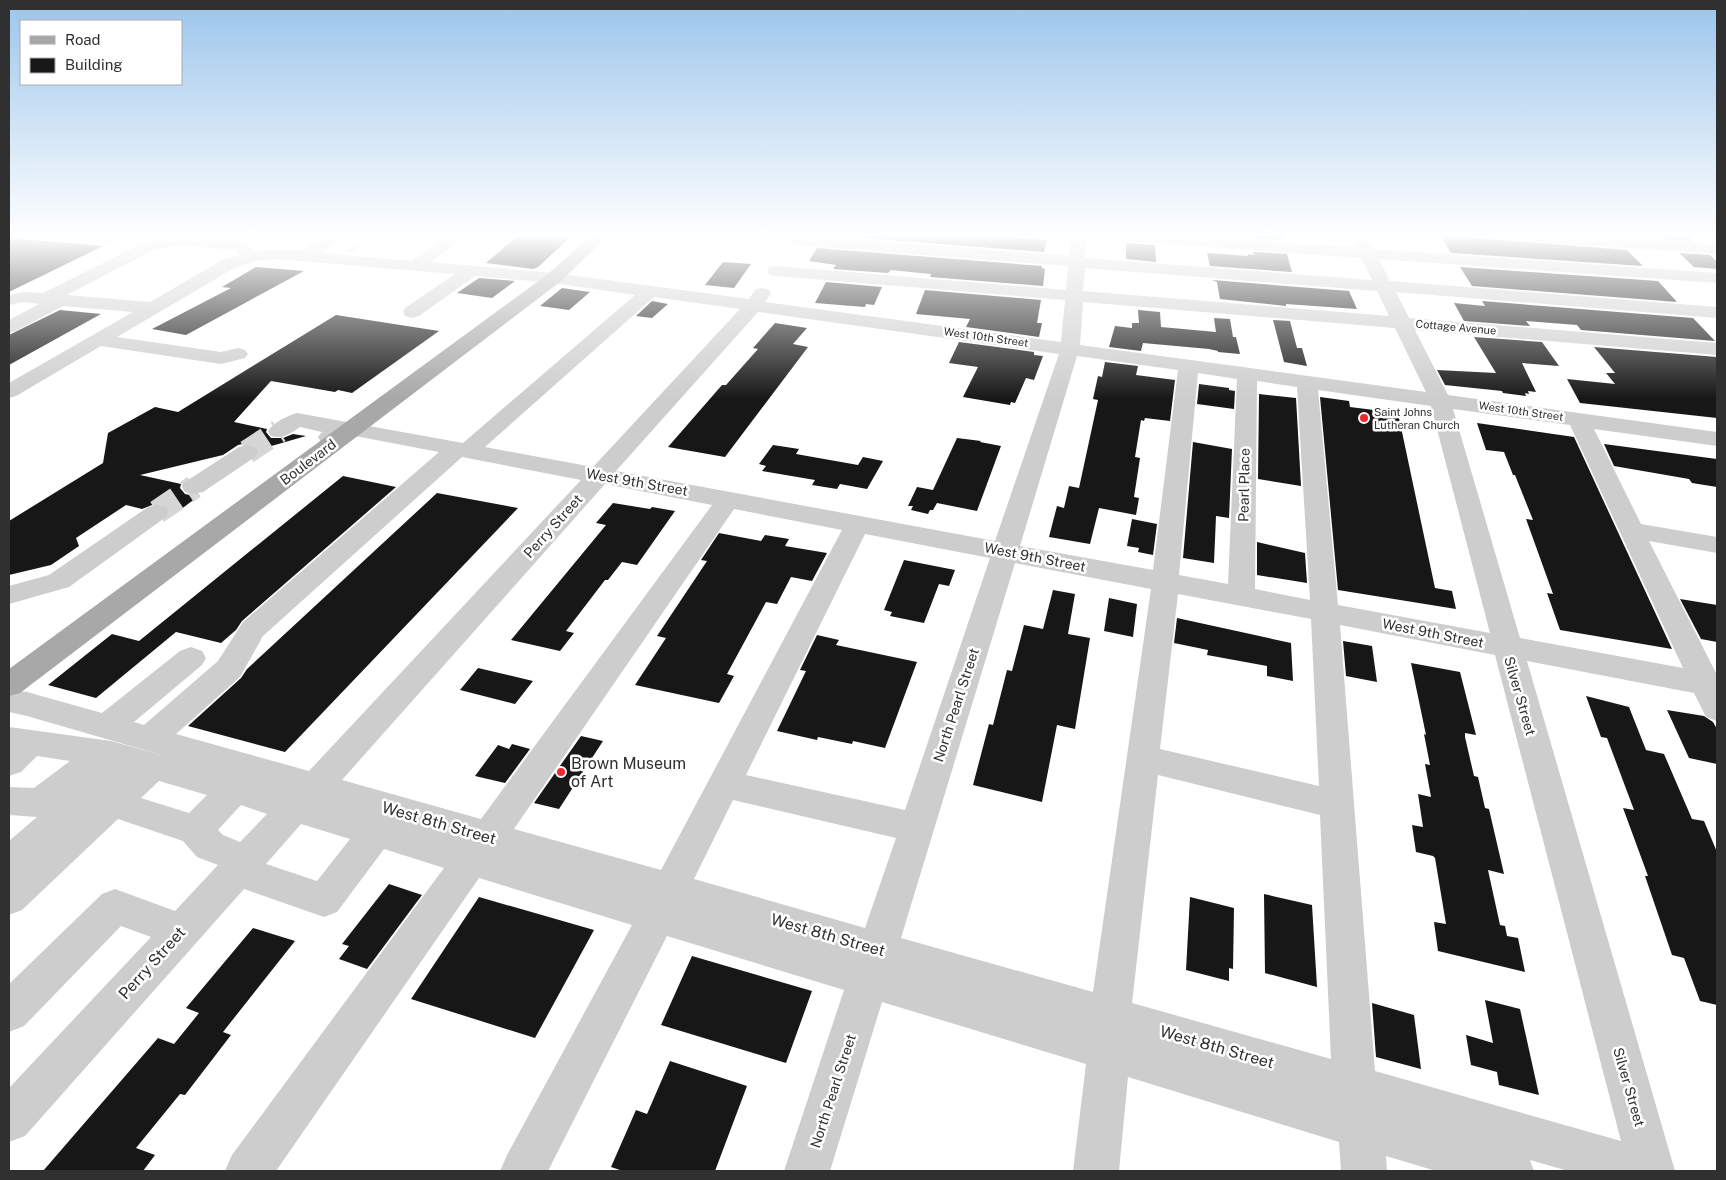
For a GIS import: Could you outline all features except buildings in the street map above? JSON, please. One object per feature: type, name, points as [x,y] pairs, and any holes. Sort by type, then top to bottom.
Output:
[{"type":"main road","points":[[349,430],[539,289]]},
{"type":"main road","points":[[9,685],[72,639]]},
{"type":"street","points":[[9,322],[71,289]]},
{"type":"street","name":"West 10th Street","points":[[9,392],[185,289]]},
{"type":"street","points":[[412,312],[445,289]]},
{"type":"street","name":"West 10th Street","points":[[636,289],[1578,419],[1716,440]]},
{"type":"street","name":"Perry Street","points":[[9,1120],[599,476],[754,305],[764,289]]},
{"type":"street","name":"Cottage Avenue","points":[[991,289],[1717,349]]},
{"type":"street","name":"North Pearl Street","points":[[807,1171],[1070,349],[1075,289]]},
{"type":"street","name":"Silver Street","points":[[1385,289],[1440,400],[1506,647],[1652,1171]]},
{"type":"street","points":[[1426,289],[1717,310]]},
{"type":"street","points":[[1695,289],[1717,310]]},
{"type":"street","points":[[9,863],[128,749],[230,668],[238,658],[245,639],[253,629],[650,291]]},
{"type":"street","points":[[9,300],[24,297],[152,308]]},
{"type":"street","points":[[9,327],[53,299]]},
{"type":"street","points":[[99,340],[221,358],[238,354]]},
{"type":"street","points":[[1096,1171],[1110,1034],[1142,758],[1165,582],[1189,365]]},
{"type":"street","name":"Pearl Place","points":[[1241,596],[1247,373]]},
{"type":"street","points":[[1307,382],[1325,612],[1357,1106],[1364,1171]]},
{"type":"street","points":[[1578,419],[1631,530],[1711,685],[1717,709]]},
{"type":"street","name":"West 9th Street","points":[[280,431],[296,420],[858,523],[1711,685]]},
{"type":"street","points":[[72,639],[169,578],[344,444],[349,430]]},
{"type":"street","points":[[194,487],[247,452]]},
{"type":"street","points":[[248,1171],[729,499]]},
{"type":"street","points":[[9,595],[59,581],[157,512]]},
{"type":"street","points":[[525,1170],[858,523]]},
{"type":"street","points":[[1631,530],[1717,545]]},
{"type":"street","points":[[9,898],[113,802],[128,749],[191,658]]},
{"type":"street","name":"West 8th Street","points":[[9,701],[28,704],[128,749],[235,789],[305,797],[377,832],[479,848]]},
{"type":"street","points":[[9,763],[20,740]]},
{"type":"street","name":"West 8th Street","points":[[20,740],[128,749],[305,797],[1357,1106],[1646,1171]]},
{"type":"street","points":[[9,801],[40,803],[128,749]]},
{"type":"street","points":[[1142,758],[1337,805]]},
{"type":"street","points":[[724,784],[917,828]]},
{"type":"street","points":[[195,830],[235,789]]},
{"type":"street","points":[[113,802],[195,830],[210,846],[242,865],[324,900],[377,832]]},
{"type":"street","points":[[9,1012],[115,906],[182,930]]},
{"type":"street","name":"West 8th Street","points":[[1357,1106],[1511,1171]]},
{"type":"tunnel","points":[[247,452],[279,431]]},
{"type":"tunnel","points":[[157,512],[194,487]]},
{"type":"place","name":"Saint Johns Lutheran Church","points":[[1364,418]]},
{"type":"place","name":"Brown Museum of Art","points":[[561,772]]}]
